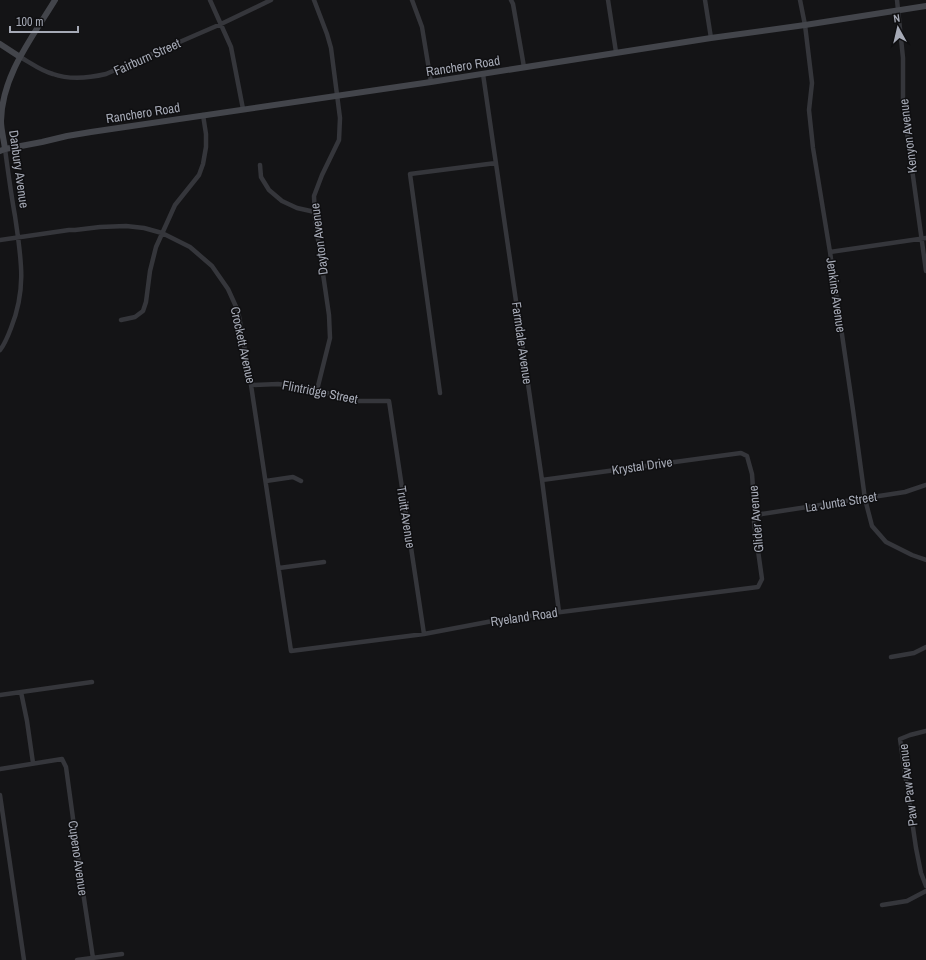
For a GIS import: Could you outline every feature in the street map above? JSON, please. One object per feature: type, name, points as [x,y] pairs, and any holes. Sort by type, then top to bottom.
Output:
[{"type":"main road","name":"Danbury Avenue","points":[[2,149],[1,122],[4,96],[12,73],[20,56],[55,0]]},
{"type":"main road","name":"Ranchero Road","points":[[2,149],[91,132],[431,82],[616,52],[926,6]]},
{"type":"main road","points":[[0,44],[20,56]]},
{"type":"street","points":[[210,0],[231,47],[243,109]]},
{"type":"street","name":"Fairburn Street","points":[[20,56],[53,74],[76,78],[97,76],[116,71],[271,0]]},
{"type":"street","name":"Dayton Avenue","points":[[314,0],[328,34],[340,118],[339,140],[322,175],[314,196],[315,219],[329,315],[330,338],[317,390]]},
{"type":"street","points":[[412,0],[422,27],[431,82]]},
{"type":"street","points":[[511,0],[513,4],[524,67]]},
{"type":"street","points":[[608,0],[616,52]]},
{"type":"street","points":[[705,0],[710,38]]},
{"type":"street","name":"Jenkins Avenue","points":[[800,0],[805,25],[812,83],[808,110],[865,498],[872,526],[886,542],[926,560]]},
{"type":"street","name":"Kenyon Avenue","points":[[897,0],[904,58],[903,102],[924,238],[926,271]]},
{"type":"street","name":"Farmdale Avenue","points":[[483,74],[542,480],[559,612]]},
{"type":"street","points":[[121,320],[135,317],[143,311],[156,247],[175,206],[199,175],[203,164],[206,147],[206,134],[203,115]]},
{"type":"street","name":"Danbury Avenue","points":[[0,350],[15,319],[20,300],[22,279],[18,238],[2,149]]},
{"type":"street","points":[[440,393],[410,174],[496,163]]},
{"type":"street","points":[[260,165],[262,177],[269,190],[282,201],[297,208],[315,212]]},
{"type":"street","name":"Crockett Avenue","points":[[0,240],[100,227],[136,227],[162,233],[190,247],[212,266],[228,289],[238,311],[266,481],[291,651]]},
{"type":"street","points":[[830,252],[924,238]]},
{"type":"street","name":"Flintridge Street","points":[[251,385],[278,384],[317,390],[352,401],[389,401]]},
{"type":"street","name":"Truitt Avenue","points":[[389,401],[424,634]]},
{"type":"street","name":"Krystal Drive","points":[[542,480],[741,453]]},
{"type":"street","name":"Glider Avenue","points":[[741,453],[747,456],[752,474],[755,515],[754,522],[762,579],[758,587]]},
{"type":"street","points":[[266,481],[293,477],[301,481]]},
{"type":"street","name":"La Junta Street","points":[[755,515],[905,492],[926,485]]},
{"type":"street","points":[[279,568],[324,562]]},
{"type":"street","name":"Ryeland Road","points":[[291,651],[424,634],[498,620],[758,587]]},
{"type":"street","points":[[891,657],[914,653],[926,647]]},
{"type":"street","points":[[0,695],[92,682]]},
{"type":"street","points":[[0,768],[33,763],[21,692]]},
{"type":"street","name":"Paw Paw Avenue","points":[[926,731],[900,739],[916,848],[921,873],[926,886]]},
{"type":"street","name":"Cupeno Avenue","points":[[33,763],[62,759],[66,767],[93,958]]},
{"type":"street","points":[[0,795],[24,960]]},
{"type":"street","points":[[882,905],[907,901],[926,891]]},
{"type":"street","points":[[77,960],[122,954]]}]
